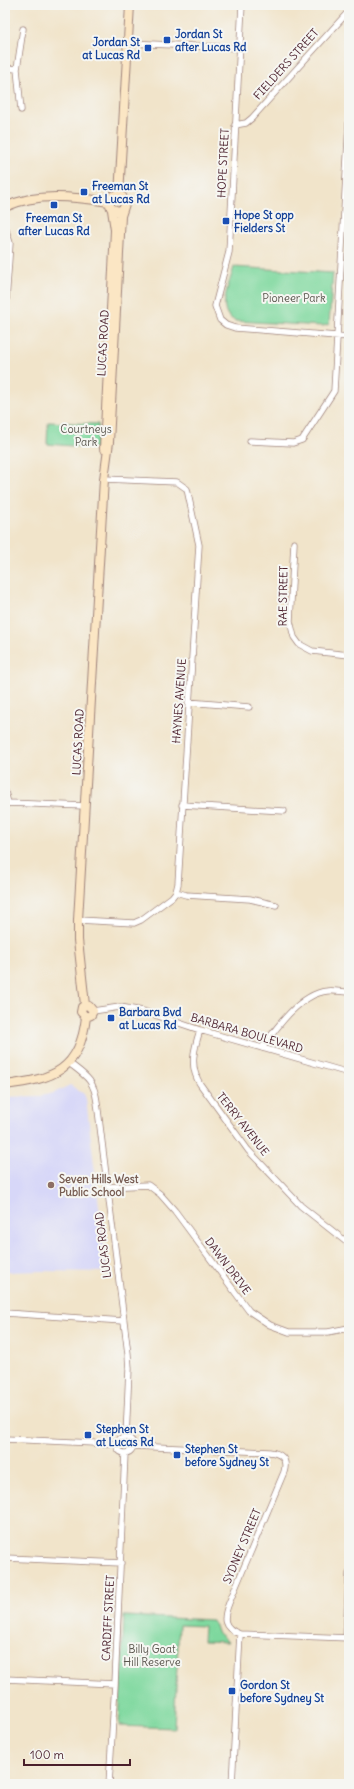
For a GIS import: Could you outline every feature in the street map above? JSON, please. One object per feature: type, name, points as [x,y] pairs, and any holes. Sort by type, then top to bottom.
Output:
[{"type":"street","points":[[5,207],[20,201],[50,198],[111,206],[118,211],[123,209],[125,201],[119,195],[130,5]]},
{"type":"street","name":"HOPE STREET","points":[[242,5],[229,252],[215,306],[220,320],[226,325],[235,328],[338,336]]},
{"type":"street","name":"FIELDERS STREET","points":[[235,125],[246,123],[252,118],[349,11]]},
{"type":"street","points":[[20,110],[17,69],[23,30]]},
{"type":"street","points":[[128,43],[239,48]]},
{"type":"street","points":[[5,68],[17,69]]},
{"type":"street","points":[[250,441],[298,443],[305,437],[334,391],[349,122]]},
{"type":"street","points":[[111,206],[112,196],[119,195]]},
{"type":"street","name":"LUCAS ROAD","points":[[85,1005],[78,940],[78,920],[104,479],[104,427],[115,230],[111,206]]},
{"type":"street","name":"LUCAS ROAD","points":[[104,479],[109,442],[123,209]]},
{"type":"street","points":[[5,227],[10,243],[5,316]]},
{"type":"street","points":[[338,336],[349,337]]},
{"type":"street","name":"HAYNES AVENUE","points":[[104,479],[177,482],[185,486],[189,493],[199,545],[194,636],[188,702],[178,884],[176,892]]},
{"type":"street","name":"RAE STREET","points":[[294,542],[290,621],[294,637],[299,644],[312,651],[349,655]]},
{"type":"street","points":[[188,702],[249,707]]},
{"type":"street","points":[[5,792],[7,804],[85,806]]},
{"type":"street","points":[[182,805],[284,811]]},
{"type":"street","points":[[78,920],[128,923],[137,922],[172,897],[176,892],[250,899],[276,905]]},
{"type":"street","points":[[262,1048],[284,1018],[306,1000],[326,991],[349,992]]},
{"type":"street","points":[[85,1005],[91,1007],[93,1011],[91,1015],[86,1017],[82,1015],[81,1012],[82,1007],[85,1005]]},
{"type":"street","name":"BARBARA BOULEVARD","points":[[93,1011],[110,1008],[129,1008],[143,1011],[200,1030],[349,1072]]},
{"type":"street","points":[[5,1085],[45,1078],[69,1063],[80,1045],[86,1017]]},
{"type":"street","name":"TERRY AVENUE","points":[[200,1030],[192,1060],[194,1073],[200,1084],[248,1150],[301,1206],[349,1244]]},
{"type":"street","name":"LUCAS ROAD","points":[[69,1063],[90,1081],[95,1092],[129,1369],[126,1437]]},
{"type":"street","name":"DAWN DRIVE","points":[[107,1187],[148,1185],[160,1194],[175,1211],[249,1311],[270,1325],[289,1332],[328,1332],[349,1328]]},
{"type":"street","points":[[5,1313],[123,1321]]},
{"type":"street","points":[[126,1437],[131,1439],[133,1446],[131,1450],[125,1453],[120,1451],[117,1444],[119,1440],[126,1437]]},
{"type":"street","points":[[5,1439],[117,1444]]},
{"type":"street","name":"SYDNEY STREET","points":[[133,1446],[269,1452],[279,1454],[285,1460],[284,1472],[225,1614],[227,1626],[234,1632],[240,1634]]},
{"type":"street","name":"CARDIFF STREET","points":[[109,1784],[121,1563],[125,1453]]},
{"type":"street","points":[[5,1558],[121,1563]]},
{"type":"street","points":[[232,1784],[240,1634],[347,1638],[349,1574]]},
{"type":"street","points":[[5,1678],[115,1684]]},
{"type":"shaded area","name":"Seven Hills West Public School","points":[[70,1085],[84,1094],[86,1099],[107,1272],[5,1272],[5,1097],[41,1096],[54,1093]]},
{"type":"green space","name":"Pioneer Park","points":[[234,267],[333,273],[329,324],[323,326],[236,321],[229,317],[226,311],[225,297]]},
{"type":"green space","name":"Courtneys Park","points":[[48,422],[98,424],[97,448],[47,444]]},
{"type":"green space","name":"Billy Goat Hill Reserve","points":[[124,1616],[213,1620],[217,1632],[228,1642],[203,1641],[204,1626],[179,1625],[174,1728],[119,1726]]},
{"type":"place","name":"Jordan St after Lucas Rd","points":[[167,40]]},
{"type":"place","name":"Jordan St at Lucas Rd","points":[[148,48]]},
{"type":"place","name":"Freeman St at Lucas Rd","points":[[84,192]]},
{"type":"place","name":"Freeman St after Lucas Rd","points":[[54,205]]},
{"type":"place","name":"Hope St opp Fielders St","points":[[226,221]]},
{"type":"place","name":"Barbara Bvd at Lucas Rd","points":[[111,1018]]},
{"type":"place","name":"Seven Hills West Public School","points":[[51,1185]]},
{"type":"place","name":"Stephen St at Lucas Rd","points":[[88,1435]]},
{"type":"place","name":"Stephen St before Sydney St","points":[[177,1455]]},
{"type":"place","name":"Gordon St before Sydney St","points":[[232,1691]]}]
